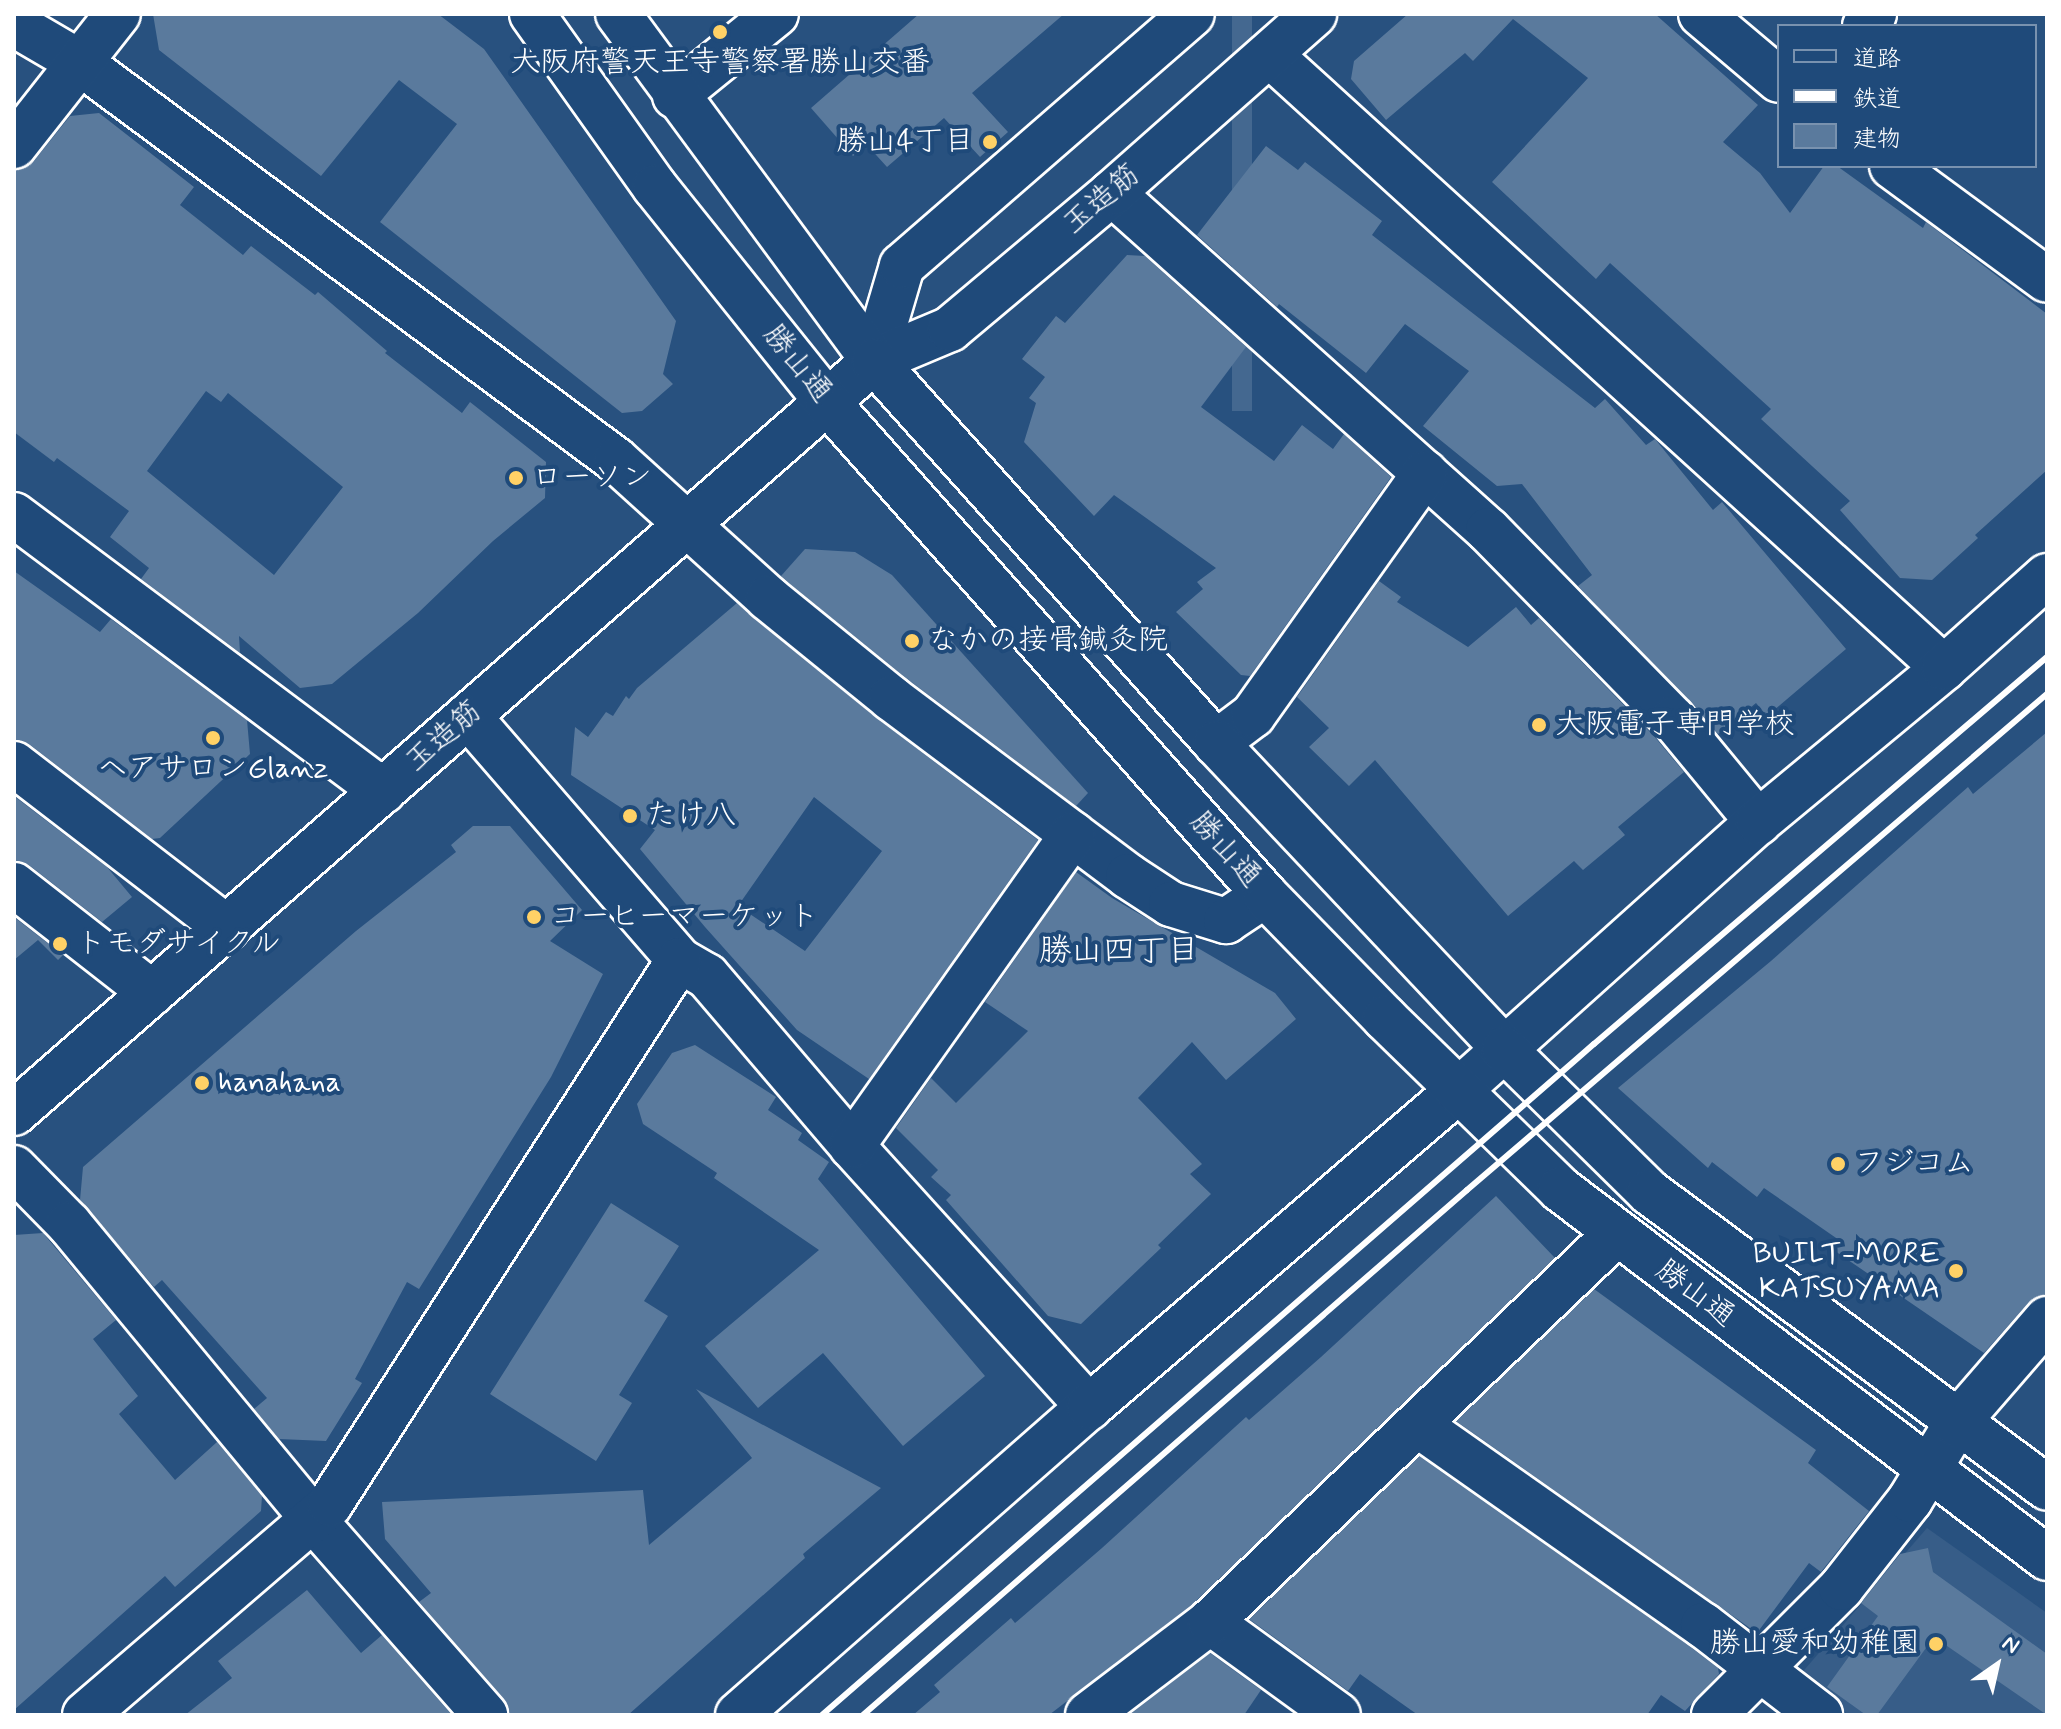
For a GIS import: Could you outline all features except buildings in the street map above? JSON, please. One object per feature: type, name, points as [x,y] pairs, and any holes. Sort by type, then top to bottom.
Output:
[{"type":"street","points":[[14,146],[118,14]]},
{"type":"street","name":"勝山通","points":[[532,14],[655,187],[827,402],[1265,895],[1458,1091],[1560,1189],[2047,1558]]},
{"type":"street","name":"勝山通","points":[[618,14],[675,96],[874,361],[1216,743],[1504,1049],[1649,1192],[1956,1424],[2047,1488]]},
{"type":"street","points":[[675,96],[776,14]]},
{"type":"street","points":[[874,361],[902,266],[1192,14]]},
{"type":"street","name":"玉造筋","points":[[14,1113],[874,361],[950,329],[1112,193],[1314,14]]},
{"type":"street","points":[[1701,14],[1777,78]]},
{"type":"street","points":[[14,24],[79,62],[616,460],[768,598],[891,698],[1171,904],[1226,921],[1265,895]]},
{"type":"street","points":[[1270,55],[1944,668]]},
{"type":"street","points":[[1895,168],[2047,280]]},
{"type":"street","points":[[1112,193],[1488,530],[1673,719],[1758,822]]},
{"type":"street","points":[[1216,743],[1253,715],[1425,473]]},
{"type":"street","points":[[14,515],[383,791]]},
{"type":"street","points":[[738,1715],[1089,1407],[1458,1091],[1758,822],[1944,668],[2047,576]]},
{"type":"street","points":[[468,716],[679,960],[707,976],[852,1146],[1089,1407]]},
{"type":"street","points":[[14,764],[227,928]]},
{"type":"street","points":[[852,1146],[1073,834]]},
{"type":"street","points":[[14,885],[152,993]]},
{"type":"street","points":[[85,1715],[330,1504],[679,960]]},
{"type":"street","points":[[14,1168],[69,1224],[313,1519],[485,1715]]},
{"type":"street","points":[[1088,1715],[1210,1622],[1616,1234]]},
{"type":"street","points":[[1714,1715],[1841,1588],[1910,1500],[1926,1468],[1956,1424],[2047,1319]]},
{"type":"street","points":[[1418,1425],[1703,1625],[1820,1715]]},
{"type":"street","points":[[1210,1622],[1338,1715]]},
{"type":"shaded area","points":[[1232,14],[1252,14],[1252,411],[1232,411]]},
{"type":"shaded area","name":"勝山愛和幼稚園","points":[[1927,1528],[2047,1613],[2047,1715],[1849,1715],[1799,1676]]},
{"type":"railway","points":[[822,1715],[1594,1044],[2047,657]]},
{"type":"railway","points":[[863,1715],[1467,1190],[2047,694]]},
{"type":"place","name":"大阪府警天王寺警察署勝山交番","points":[[720,32]]},
{"type":"place","name":"勝山4丁目","points":[[990,142]]},
{"type":"place","name":"ローソン","points":[[516,478]]},
{"type":"place","name":"なかの接骨鍼灸院","points":[[912,641]]},
{"type":"place","name":"大阪電子専門学校","points":[[1539,725]]},
{"type":"place","name":"ヘアサロンGlanz","points":[[213,738]]},
{"type":"place","name":"たけ八","points":[[630,816]]},
{"type":"place","name":"コーヒーマーケット","points":[[534,917]]},
{"type":"place","name":"トモダサイクル","points":[[60,944]]},
{"type":"place","name":"hanahana","points":[[202,1083]]},
{"type":"place","name":"フジコム","points":[[1838,1164]]},
{"type":"place","name":"BUILT-MORE KATSUYAMA","points":[[1956,1271]]},
{"type":"place","name":"勝山愛和幼稚園","points":[[1936,1644]]},
{"type":"district","name":"勝山四丁目","points":[[1119,951]]}]
